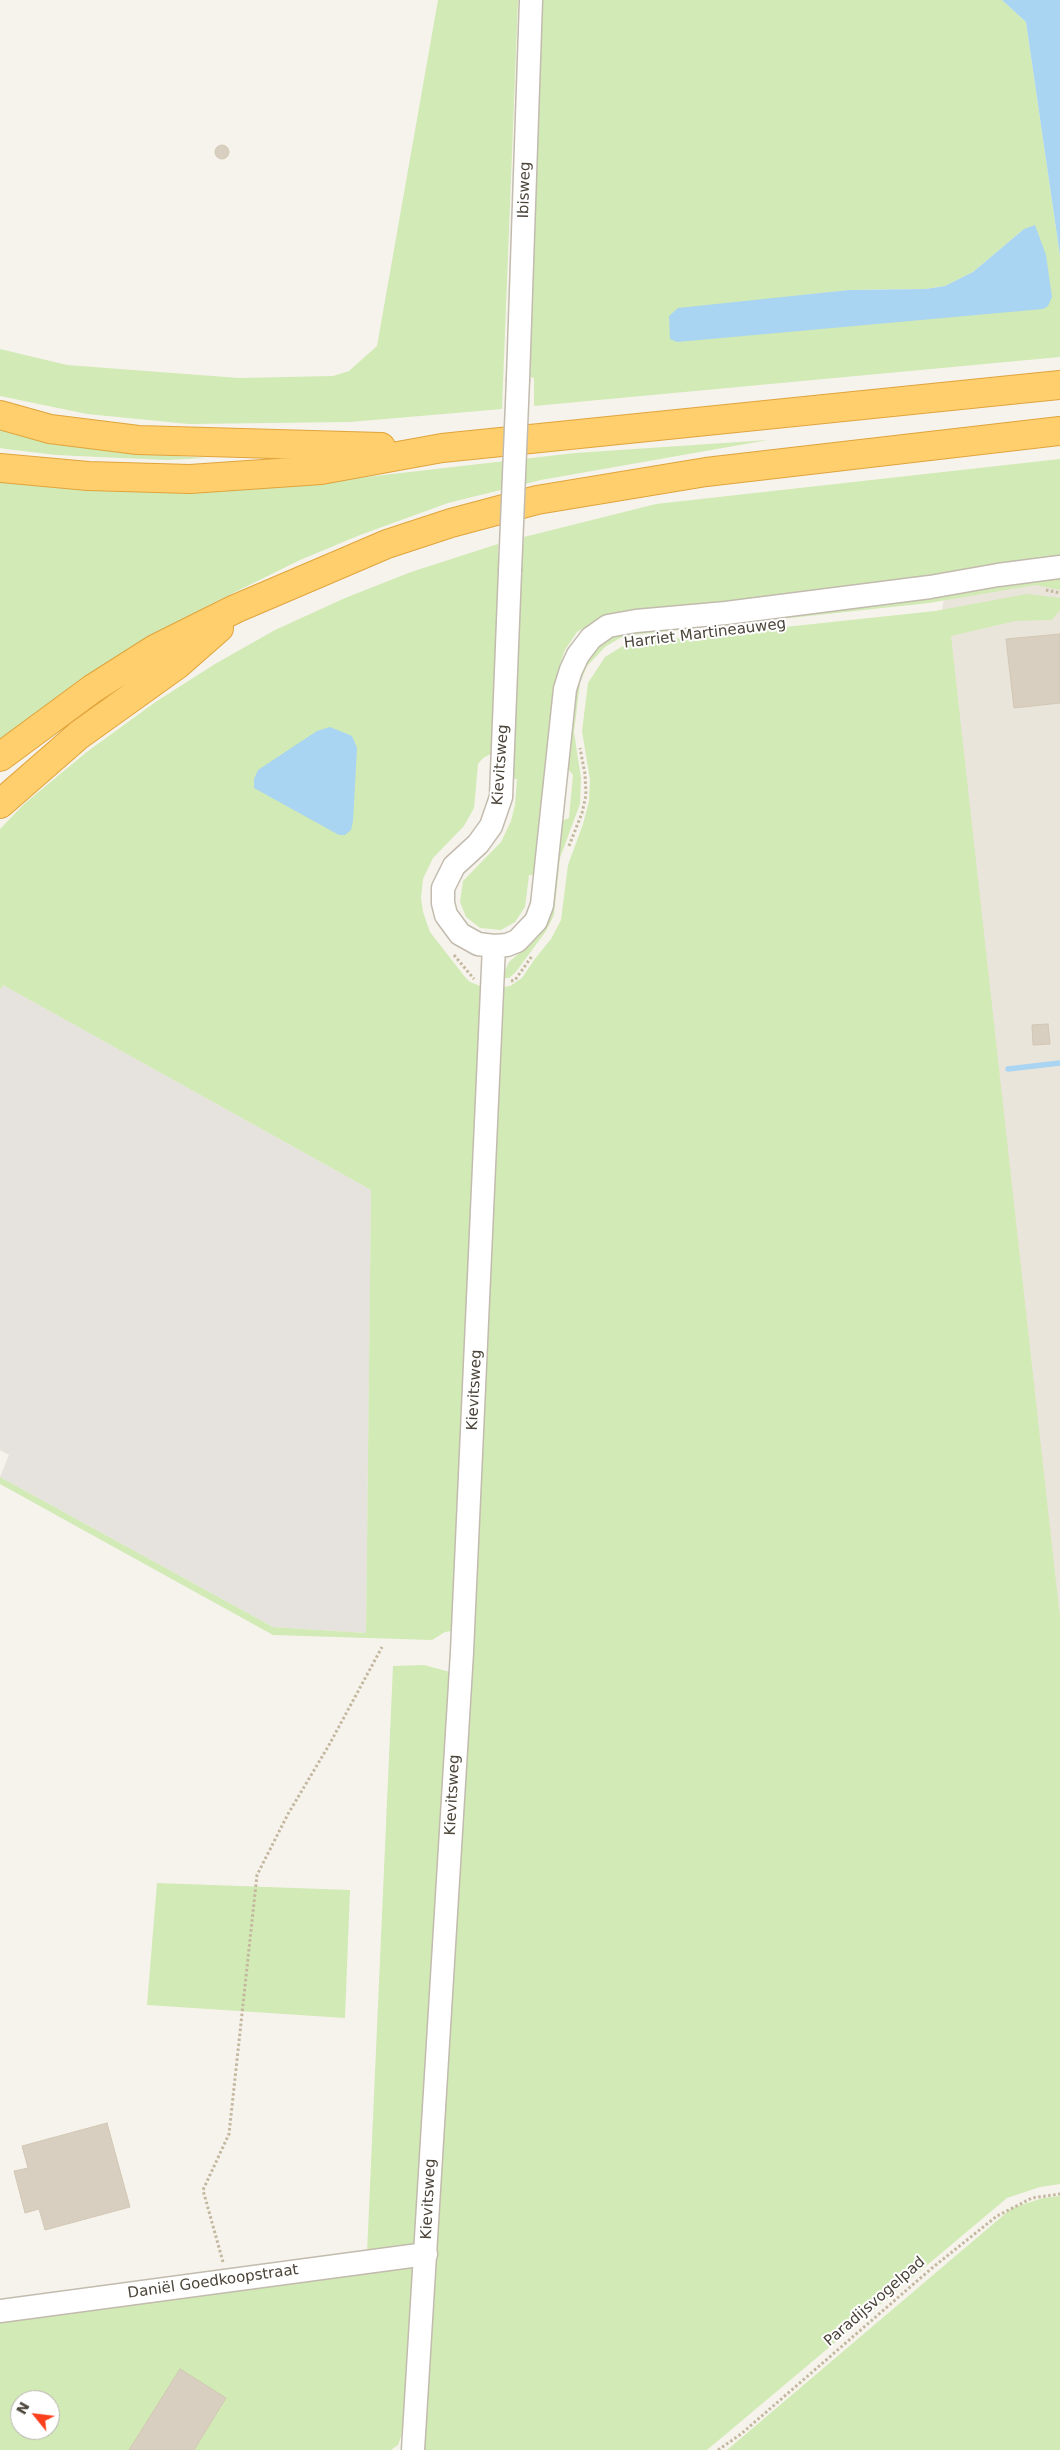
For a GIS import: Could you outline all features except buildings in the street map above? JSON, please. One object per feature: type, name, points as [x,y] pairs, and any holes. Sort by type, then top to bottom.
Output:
[{"type":"highway","points":[[0,468],[88,476],[190,479],[322,470],[442,448],[1060,385]]},
{"type":"highway","points":[[0,415],[50,429],[138,440],[247,445],[442,448]]},
{"type":"highway","points":[[0,757],[92,689],[155,649],[244,605],[387,544],[451,523],[537,500],[706,472],[1060,431]]},
{"type":"highway","points":[[0,804],[79,735],[178,664],[244,605]]},
{"type":"street","name":"Ibisweg","points":[[518,379],[530,0]]},
{"type":"street","name":"Kievitsweg","points":[[413,2450],[462,1652],[494,946],[478,944],[460,934],[446,915],[443,902],[443,888],[454,866],[478,844],[491,826],[501,797],[518,379]]},
{"type":"street","name":"Harriet Martineauweg","points":[[494,946],[507,945],[517,941],[536,921],[542,905],[565,689],[570,670],[578,655],[591,638],[608,626],[636,621],[726,613],[930,587],[998,575],[1060,567]]},
{"type":"street","name":"Daniël Goedkoopstraat","points":[[0,2311],[426,2254]]},
{"type":"path","points":[[1040,590],[1060,593]]},
{"type":"path","points":[[567,854],[582,813],[586,795],[585,774],[579,744]]},
{"type":"path","points":[[493,984],[506,984],[515,980],[537,950]]},
{"type":"path","points":[[227,2280],[204,2190],[229,2134],[257,1874],[288,1814],[329,1745],[382,1648]]},
{"type":"path","name":"Paradijsvogelpad","points":[[718,2450],[741,2434],[932,2268],[997,2216],[1032,2198],[1060,2194]]},
{"type":"shaded area","points":[[1060,506],[1060,1733],[939,624],[961,516]]},
{"type":"shaded area","points":[[3,985],[371,1190],[366,1633],[273,1627],[0,1477],[9,1455],[0,1450],[0,990]]},
{"type":"green space","points":[[438,0],[518,0],[502,409],[350,422],[189,424],[87,414],[0,396],[0,349],[67,365],[239,378],[333,376],[349,371],[377,346]]},
{"type":"green space","points":[[540,0],[1002,0],[1026,22],[1060,256],[1060,357],[534,406],[534,378],[530,377],[531,365],[528,352]],"holes":[[[1024,229],[1043,309],[774,299],[849,290],[926,289],[945,286],[973,272]]]},
{"type":"green space","points":[[0,430],[84,447],[127,453],[207,458],[166,460],[99,457],[56,455],[6,449],[0,448]]},
{"type":"green space","points":[[768,440],[541,480],[448,503],[360,535],[300,560],[215,602],[151,637],[79,682],[0,741],[0,480],[43,486],[128,491],[279,487],[575,453]]},
{"type":"green space","points":[[1060,459],[1060,559],[600,619],[577,632],[565,650],[558,670],[535,875],[529,875],[525,907],[515,922],[501,930],[480,928],[466,917],[460,902],[463,881],[501,842],[511,821],[515,805],[517,779],[510,779],[519,589],[524,537],[656,504]]},
{"type":"green space","points":[[498,544],[499,642],[493,753],[483,758],[478,764],[474,808],[464,826],[433,858],[423,879],[421,898],[423,912],[430,932],[465,977],[470,982],[483,987],[452,1631],[445,1632],[432,1640],[273,1635],[0,1484],[0,1477],[273,1627],[366,1633],[371,1190],[3,985],[0,990],[0,829],[24,804],[88,751],[157,701],[215,664],[275,630],[345,598],[411,572]]},
{"type":"green space","points":[[1060,578],[1060,590],[1035,585],[929,603],[632,635],[620,638],[605,647],[587,666],[580,683],[574,732],[581,778],[580,804],[560,858],[554,915],[546,931],[515,973],[509,978],[502,978],[509,962],[539,936],[552,911],[560,822],[569,818],[573,775],[564,764],[573,691],[593,649],[619,634]]},
{"type":"green space","points":[[1027,594],[1060,598],[1060,610],[1052,620],[1015,621],[951,636],[1060,1618],[1060,2184],[1040,2187],[1007,2198],[707,2450],[424,2450],[502,987],[510,986],[522,978],[551,939],[561,920],[568,865],[589,801],[590,780],[582,731],[588,683],[605,657],[621,647],[635,643],[935,611]]},
{"type":"green space","points":[[424,1665],[450,1672],[415,2247],[367,2253],[393,1666]]},
{"type":"green space","points":[[157,1883],[350,1890],[345,2018],[147,2005]]},
{"type":"green space","points":[[1060,2196],[1060,2450],[727,2450],[1012,2208],[1043,2198]]},
{"type":"green space","points":[[414,2265],[405,2405],[401,2437],[398,2445],[391,2450],[0,2450],[0,2320]]},
{"type":"water","points":[[1002,0],[1060,0],[1060,256],[1026,22]]},
{"type":"water","points":[[1035,225],[1046,255],[1052,297],[1048,306],[1043,309],[677,342],[670,339],[669,316],[678,308],[849,290],[926,289],[945,286],[973,272],[1024,229]]},
{"type":"water","points":[[330,727],[352,736],[357,748],[353,821],[351,830],[345,835],[339,835],[254,788],[254,779],[258,770],[317,731]]},
{"type":"waterway","points":[[1008,1069],[1060,1063]]}]
